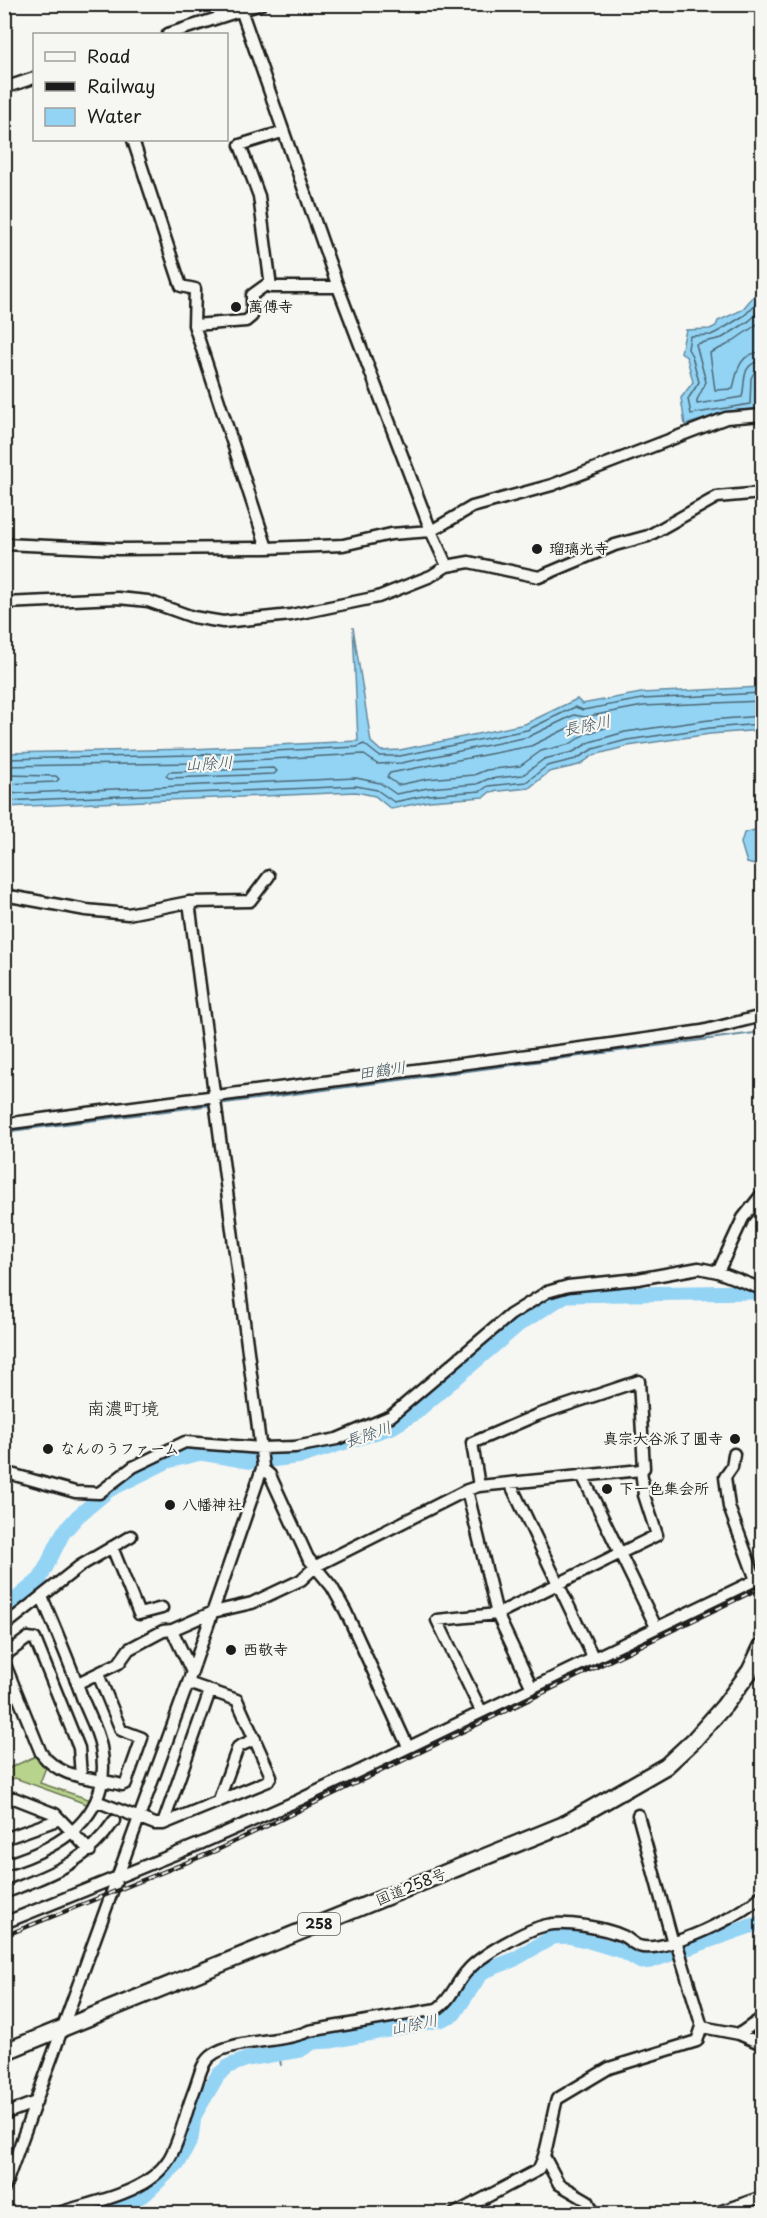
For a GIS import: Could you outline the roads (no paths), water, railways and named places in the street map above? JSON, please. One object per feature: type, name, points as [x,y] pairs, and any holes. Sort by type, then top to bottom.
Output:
[{"type":"highway","name":"国道258号","points":[[4,2052],[563,1825],[629,1788],[673,1759],[724,1706],[750,1671],[762,1646]]},
{"type":"street","points":[[171,33],[240,8],[261,4]]},
{"type":"street","points":[[240,8],[338,287],[430,531],[447,566]]},
{"type":"street","points":[[4,88],[33,78]]},
{"type":"street","points":[[282,132],[240,146],[259,196],[271,287],[338,287]]},
{"type":"street","points":[[133,141],[181,286],[195,289],[194,325],[267,548]]},
{"type":"street","points":[[194,325],[246,321],[252,316],[252,295],[270,282]]},
{"type":"street","points":[[4,544],[118,549],[267,548],[343,545],[391,534],[430,531],[472,507],[552,485],[726,418],[762,415]]},
{"type":"street","points":[[4,603],[128,599],[148,601],[193,617],[223,621],[291,615],[378,597],[431,576],[447,566],[469,562],[539,577],[615,545],[648,536],[717,497],[762,493]]},
{"type":"street","points":[[4,895],[86,910],[128,914],[189,902],[250,901],[269,876]]},
{"type":"street","points":[[4,2189],[140,1818],[263,1467],[189,902]]},
{"type":"street","points":[[4,1124],[215,1102],[702,1030],[762,1016]]},
{"type":"street","points":[[718,1272],[742,1218],[762,1194]]},
{"type":"street","points":[[4,1472],[75,1492],[99,1493],[133,1467],[185,1442],[262,1451],[337,1439],[391,1416],[510,1315],[547,1292],[568,1286],[639,1279],[699,1268],[718,1272],[762,1289]]},
{"type":"street","points":[[479,1486],[472,1443],[537,1415],[639,1381],[644,1444],[644,1468],[641,1470],[644,1495],[657,1535],[497,1614],[437,1620],[481,1711]]},
{"type":"street","points":[[4,1923],[117,1878],[299,1800],[759,1578],[729,1507],[725,1477],[732,1467],[734,1454]]},
{"type":"street","points":[[263,1467],[270,1475],[308,1558],[316,1566],[346,1612],[408,1747]]},
{"type":"street","points":[[78,1683],[119,1664],[129,1649],[163,1631],[172,1630],[213,1612],[252,1603],[301,1580],[316,1566],[467,1490],[479,1486],[641,1470]]},
{"type":"street","points":[[582,1475],[656,1627]]},
{"type":"street","points":[[510,1483],[593,1657]]},
{"type":"street","points":[[467,1490],[497,1614],[531,1688]]},
{"type":"street","points":[[4,1626],[80,1566],[131,1536]]},
{"type":"street","points":[[112,1547],[139,1614],[162,1608]]},
{"type":"street","points":[[4,1865],[46,1850],[73,1832],[92,1809],[102,1780],[101,1747],[78,1683],[42,1598]]},
{"type":"street","points":[[96,1801],[163,1824],[268,1781],[271,1776],[237,1700],[210,1691],[190,1678],[172,1630]]},
{"type":"street","points":[[4,1656],[28,1638],[35,1639],[79,1748],[81,1777]]},
{"type":"street","points":[[4,1662],[41,1753],[56,1769],[81,1777],[122,1785],[126,1783],[141,1738],[121,1730],[98,1674]]},
{"type":"street","points":[[163,1824],[210,1691]]},
{"type":"street","points":[[218,1802],[238,1747],[255,1739]]},
{"type":"street","points":[[4,1801],[14,1798],[55,1814],[90,1851]]},
{"type":"street","points":[[454,2214],[538,2170],[545,2158],[549,2126],[557,2099],[609,2068],[664,2049],[697,2041],[702,2027],[688,1987],[682,1958],[675,1942],[638,1815]]},
{"type":"street","points":[[4,1839],[60,1819]]},
{"type":"street","points":[[4,1893],[57,1872],[90,1851],[114,1821]]},
{"type":"street","points":[[56,2214],[131,2190],[157,2173],[175,2145],[187,2105],[204,2063],[212,2054],[259,2041],[297,2037],[309,2031],[437,2009],[447,2002],[456,1983],[469,1968],[505,1945],[546,1925],[580,1926],[622,1936],[639,1946],[649,1948],[675,1942],[748,1909],[762,1895]]},
{"type":"street","points":[[739,2034],[762,2018]]},
{"type":"street","points":[[702,2027],[739,2034],[762,2044]]},
{"type":"street","points":[[4,2114],[36,2102]]},
{"type":"street","points":[[545,2158],[559,2184],[588,2201],[594,2214]]},
{"type":"street","points":[[713,2214],[762,2198]]},
{"type":"street","points":[[634,2214],[646,2214]]},
{"type":"water","points":[[762,286],[762,374],[757,380],[757,410],[726,412],[685,425],[681,398],[693,382],[687,358],[681,352],[686,330],[710,329],[716,326],[718,321],[742,310]]},
{"type":"water","points":[[353,627],[371,742],[381,751],[400,750],[525,724],[577,699],[582,704],[641,693],[762,687],[762,730],[710,734],[628,746],[594,755],[579,765],[549,772],[529,788],[490,792],[484,797],[429,801],[391,809],[375,796],[356,792],[5,807],[5,753],[193,749],[358,741]]},
{"type":"water","points":[[762,823],[762,880],[760,866],[747,863],[741,843],[744,833],[758,829]]},
{"type":"waterway","name":"田鶴川","points":[[218,1104],[762,1032]]},
{"type":"waterway","name":"田鶴川","points":[[4,1132],[212,1105]]},
{"type":"waterway","name":"長除川","points":[[4,1609],[40,1579],[63,1533],[78,1516],[109,1490],[168,1461],[201,1453],[254,1462],[302,1456],[392,1427],[415,1413],[518,1325],[566,1295],[755,1292]]},
{"type":"waterway","name":"山除川","points":[[107,2214],[145,2194],[179,2162],[191,2139],[194,2116],[218,2075],[229,2066],[247,2059],[300,2050],[313,2042],[332,2041],[440,2020],[454,2014],[482,1972],[513,1960],[553,1937],[568,1936],[589,1941],[622,1951],[641,1962],[651,1961],[762,1922]]},
{"type":"waterway","points":[[279,2054],[281,2065]]},
{"type":"railway","points":[[4,1936],[215,1851],[762,1587]]},
{"type":"place","name":"萬傅寺","points":[[236,307]]},
{"type":"place","name":"瑠璃光寺","points":[[537,549]]},
{"type":"place","name":"真宗大谷派了圓寺","points":[[735,1439]]},
{"type":"place","name":"なんのうファーム","points":[[48,1449]]},
{"type":"place","name":"下一色集会所","points":[[607,1489]]},
{"type":"place","name":"八幡神社","points":[[170,1505]]},
{"type":"place","name":"西敬寺","points":[[231,1650]]},
{"type":"district","name":"南濃町境","points":[[123,1409]]}]
